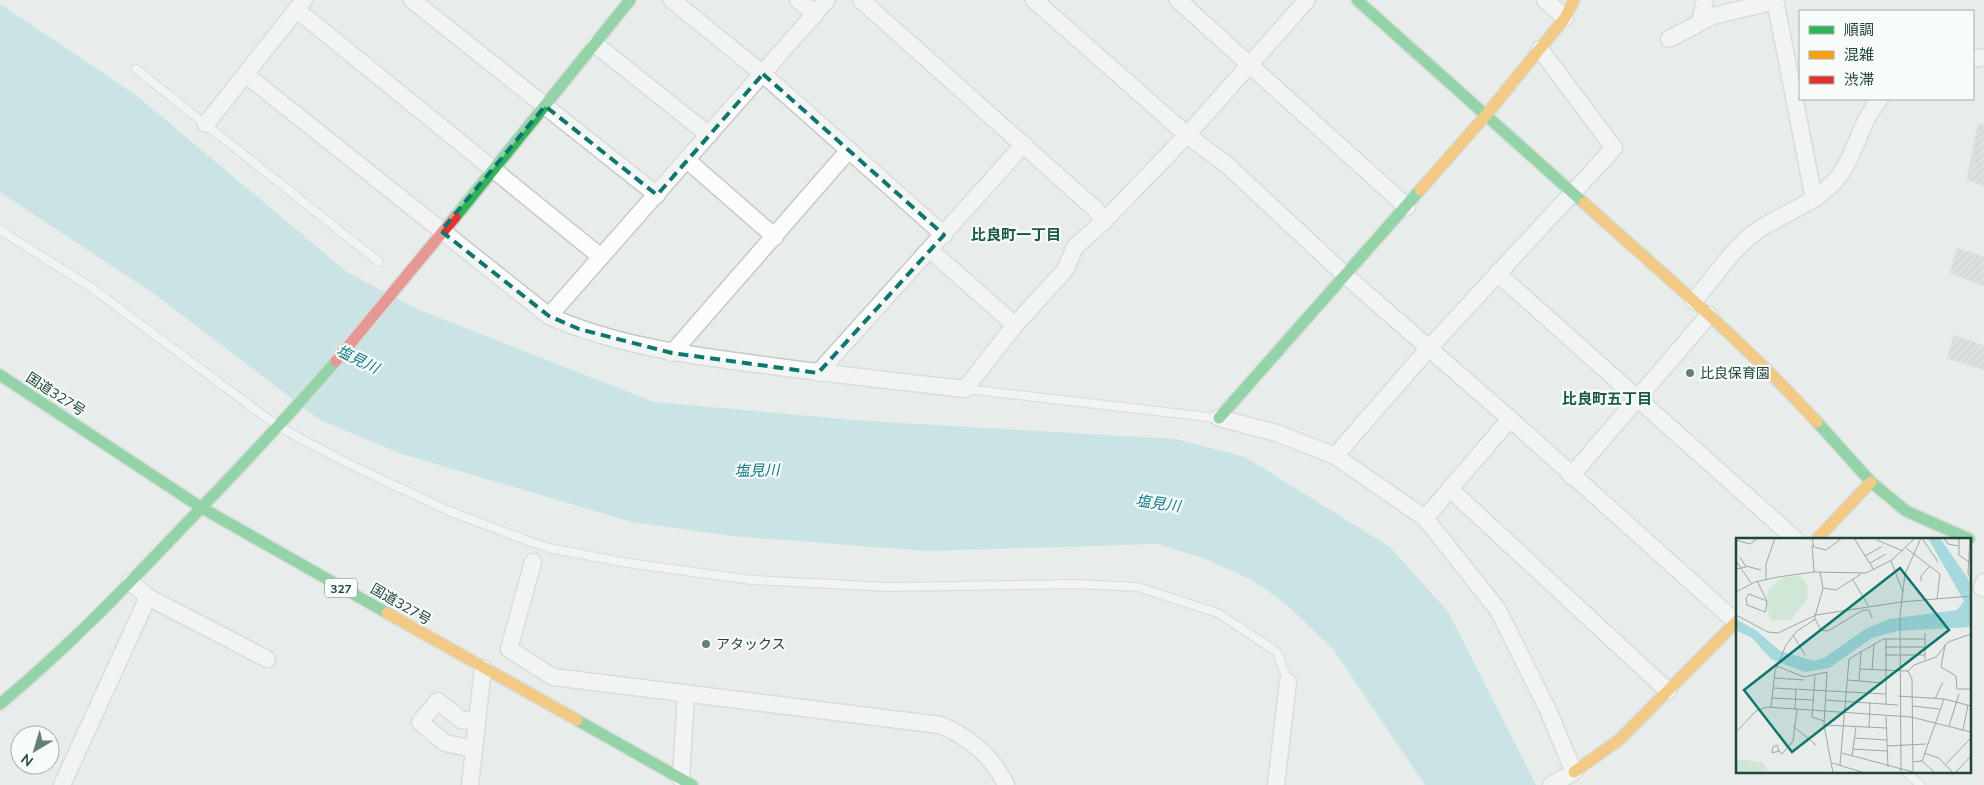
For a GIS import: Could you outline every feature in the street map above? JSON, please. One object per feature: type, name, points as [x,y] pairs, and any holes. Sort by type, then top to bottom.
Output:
[{"type":"main road","points":[[0,704],[35,676],[130,582],[279,427],[403,281],[630,0]]},
{"type":"main road","points":[[1357,0],[1573,191],[1709,315],[1795,398],[1871,482],[1906,511],[1947,531],[1967,538]]},
{"type":"main road","points":[[1219,418],[1407,207],[1486,115],[1565,18],[1574,0]]},
{"type":"main road","name":"国道327号","points":[[0,375],[202,508],[687,782]]},
{"type":"main road","points":[[1818,538],[1871,482]]},
{"type":"main road","points":[[1972,540],[1982,543]]},
{"type":"main road","points":[[1574,772],[1619,740],[1736,623]]},
{"type":"street","points":[[412,0],[657,195]]},
{"type":"street","points":[[672,0],[763,74],[944,235]]},
{"type":"street","points":[[798,0],[815,14]]},
{"type":"street","points":[[549,316],[827,0]]},
{"type":"street","points":[[861,0],[1024,144],[1096,210],[1104,221]]},
{"type":"street","points":[[1034,0],[1187,134],[1227,165],[1345,275],[1510,419],[1571,476],[1736,621]]},
{"type":"street","points":[[1178,0],[1407,207]]},
{"type":"street","points":[[246,75],[549,316],[579,329],[672,352],[818,373],[965,388],[1015,326],[1064,270],[1075,247],[1104,221],[1187,134],[1307,0]]},
{"type":"street","points":[[1545,0],[1565,18]]},
{"type":"street","points":[[1700,22],[1705,0]]},
{"type":"street","points":[[1669,39],[1713,16],[1775,0],[1814,199]]},
{"type":"street","points":[[206,124],[301,5],[493,169],[601,257]]},
{"type":"street","points":[[594,44],[709,135]]},
{"type":"street","points":[[1335,456],[1429,348],[1614,148],[1540,49]]},
{"type":"street","points":[[1694,301],[1740,247],[1760,229],[1814,199],[1832,184],[1848,163],[1868,112],[1879,100]]},
{"type":"street","points":[[818,373],[1024,144]]},
{"type":"street","points":[[672,352],[775,237],[849,150]]},
{"type":"street","points":[[687,160],[775,237]]},
{"type":"street","points":[[930,250],[1015,326]]},
{"type":"street","points":[[1497,273],[1794,538]]},
{"type":"street","points":[[1571,476],[1639,399],[1709,315]]},
{"type":"street","points":[[1219,418],[1277,433],[1335,456],[1425,518],[1498,610],[1547,708],[1574,772],[1551,785]]},
{"type":"street","points":[[1425,518],[1510,419]]},
{"type":"street","points":[[1451,490],[1668,691]]},
{"type":"street","points":[[533,562],[509,649],[553,677],[940,725],[957,732],[982,751],[999,771],[1006,785]]},
{"type":"street","points":[[130,582],[148,597],[267,658]]},
{"type":"street","points":[[1984,582],[1982,588],[1984,588]]},
{"type":"street","points":[[62,785],[148,597]]},
{"type":"street","points":[[470,785],[483,668]]},
{"type":"street","points":[[1276,785],[1288,682]]},
{"type":"street","points":[[686,693],[687,782]]},
{"type":"street","points":[[474,749],[445,743],[420,722],[438,701],[461,720],[477,721]]},
{"type":"lane","points":[[136,69],[379,262]]},
{"type":"lane","points":[[0,230],[92,288],[279,427],[347,463],[449,511],[549,548],[628,563],[752,580],[812,584],[889,586],[1077,584],[1138,587],[1218,613],[1277,652],[1288,682]]},
{"type":"lane","points":[[965,388],[1219,418]]},
{"type":"lane","points":[[1906,772],[1920,785]]},
{"type":"highlighted area","points":[[763,74],[944,235],[818,373],[672,353],[579,329],[549,316],[441,231],[545,106],[657,195]]},
{"type":"water","name":"塩見川","points":[[0,4],[137,96],[347,272],[417,309],[654,402],[866,421],[1176,439],[1245,457],[1390,547],[1449,613],[1536,785],[1425,785],[1333,649],[1287,605],[1254,581],[1206,559],[1157,544],[926,551],[732,536],[632,522],[402,454],[320,420],[157,296],[0,192]]},
{"type":"building","points":[[1978,123],[1984,124],[1984,186],[1967,180]]},
{"type":"building","points":[[1957,248],[1984,257],[1984,286],[1950,273]]},
{"type":"building","points":[[1954,335],[1984,346],[1984,370],[1947,358]]},
{"type":"traffic: fast","points":[[455,217],[630,0]]},
{"type":"traffic: fast","points":[[1357,0],[1584,203]]},
{"type":"traffic: fast","points":[[1219,418],[1420,190]]},
{"type":"traffic: fast","points":[[0,704],[70,642],[136,576],[259,447],[336,361]]},
{"type":"traffic: fast","points":[[0,375],[202,508],[387,613]]},
{"type":"traffic: fast","points":[[1817,422],[1871,482],[1906,511],[1967,538]]},
{"type":"traffic: fast","points":[[577,720],[692,785]]},
{"type":"traffic: slow","points":[[1420,190],[1486,115],[1565,18],[1574,0]]},
{"type":"traffic: slow","points":[[1584,203],[1761,364],[1817,422]]},
{"type":"traffic: slow","points":[[1818,538],[1871,482]]},
{"type":"traffic: slow","points":[[387,613],[577,720]]},
{"type":"traffic: slow","points":[[1574,772],[1619,740],[1736,622]]},
{"type":"traffic: jam","points":[[336,361],[455,217]]},
{"type":"place","name":"比良保育園","points":[[1690,373]]},
{"type":"place","name":"アタックス","points":[[706,644]]},
{"type":"district","name":"比良町一丁目","points":[[1016,234]]},
{"type":"district","name":"比良町五丁目","points":[[1607,398]]}]
